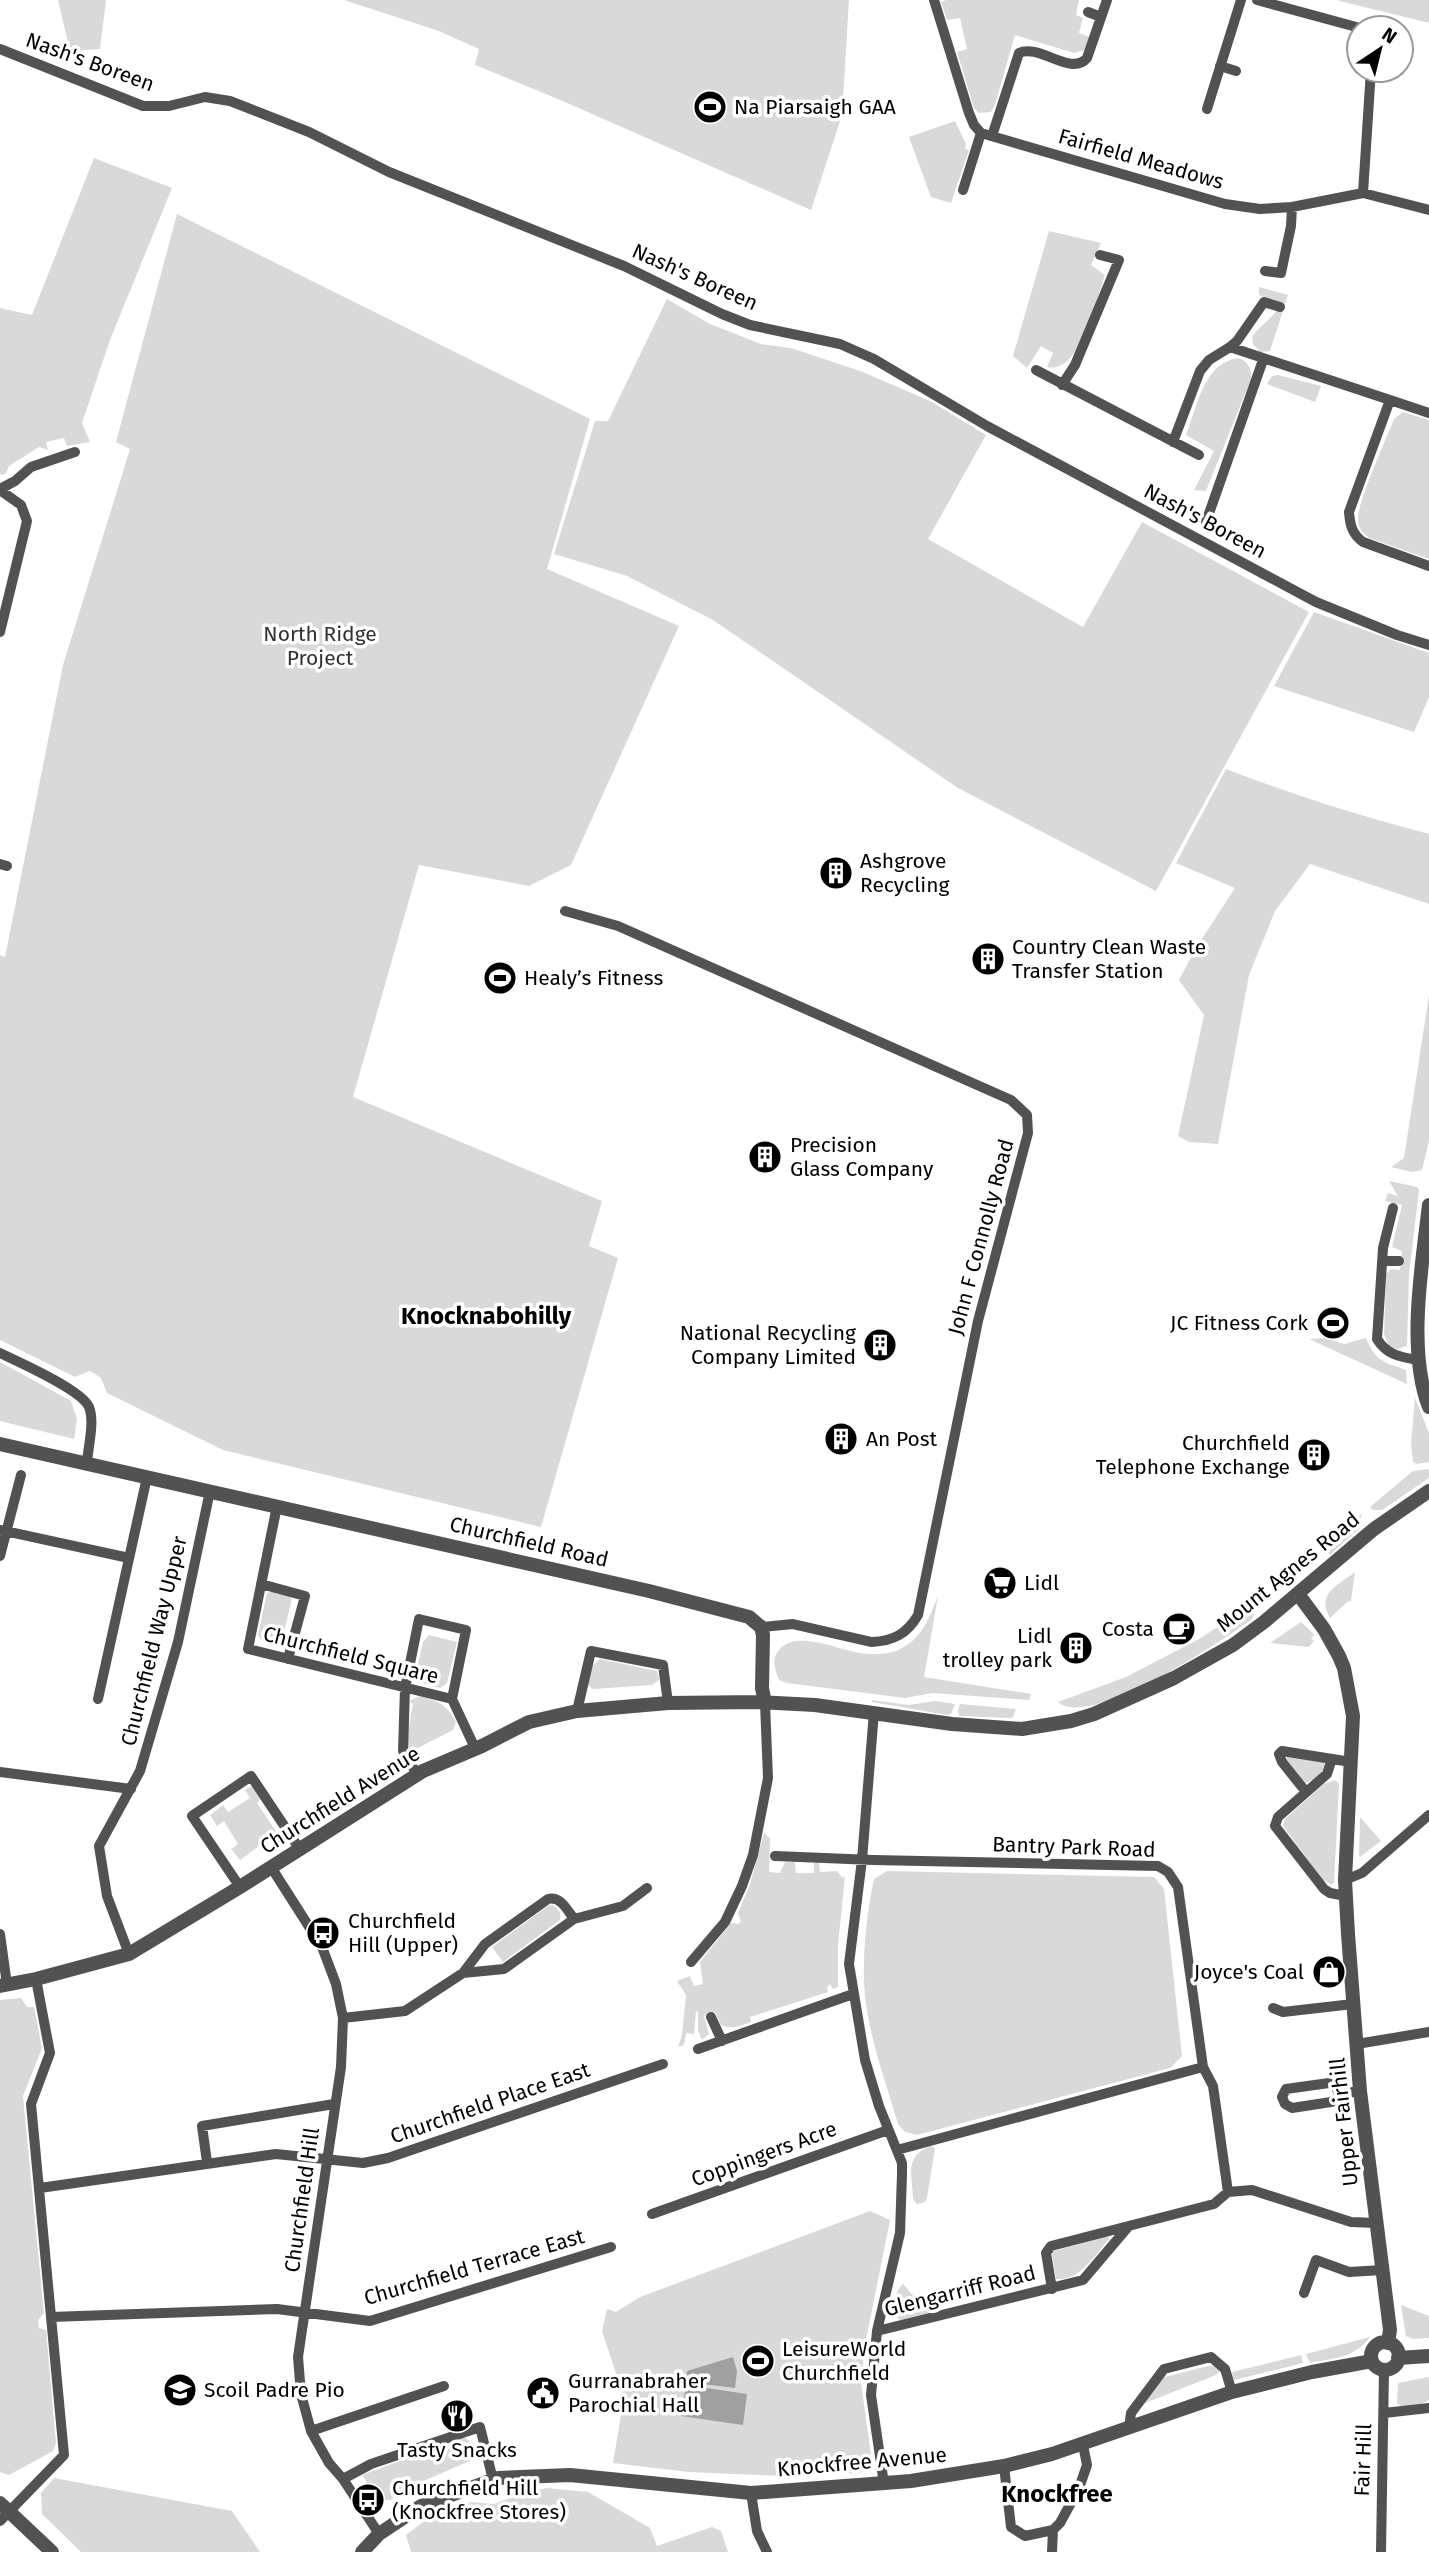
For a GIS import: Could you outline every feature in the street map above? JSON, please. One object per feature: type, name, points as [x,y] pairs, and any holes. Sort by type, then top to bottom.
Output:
[{"type":"street","points":[[934,0],[969,113],[974,125],[986,134]]},
{"type":"street","points":[[963,190],[1019,53],[1029,51],[1074,65],[1084,63],[1107,0]]},
{"type":"street","points":[[1207,109],[1241,0]]},
{"type":"street","points":[[1257,0],[1345,24]]},
{"type":"street","points":[[1088,12],[1101,17]]},
{"type":"street","name":"Nash's Boreen","points":[[0,49],[143,106],[169,106],[205,97],[230,101],[309,132],[389,172],[624,266],[722,314],[750,325],[840,344],[874,359],[987,426],[1317,603],[1429,645]]},
{"type":"street","points":[[1220,66],[1236,71]]},
{"type":"street","points":[[1363,193],[1370,84]]},
{"type":"street","name":"Fairfield Meadows","points":[[986,134],[1225,204],[1260,209],[1292,207],[1363,193],[1429,210]]},
{"type":"street","points":[[1265,271],[1280,273],[1291,226],[1292,207]]},
{"type":"street","points":[[1062,385],[1075,365],[1119,260],[1100,255]]},
{"type":"street","points":[[1173,442],[1200,371],[1209,360],[1237,341],[1264,302],[1280,307]]},
{"type":"street","points":[[1230,347],[1429,413]]},
{"type":"street","points":[[1206,522],[1263,360]]},
{"type":"street","points":[[1036,370],[1199,455]]},
{"type":"street","points":[[1390,400],[1349,512],[1352,529],[1356,536],[1370,546],[1429,566]]},
{"type":"street","points":[[0,632],[27,522],[21,505],[0,489],[15,481],[31,467],[75,452]]},
{"type":"street","name":"John F Connolly Road","points":[[565,911],[618,926],[816,1013],[1012,1100],[1027,1115],[1028,1132],[978,1321],[918,1615],[904,1633],[895,1639],[872,1642],[793,1625],[761,1627]]},
{"type":"street","points":[[1429,1205],[1421,1271],[1418,1360],[1429,1407]]},
{"type":"street","points":[[1393,1208],[1382,1261],[1377,1339],[1385,1351],[1418,1360]]},
{"type":"street","points":[[1382,1261],[1399,1261]]},
{"type":"street","points":[[0,1353],[71,1389],[85,1401],[90,1408],[91,1418],[87,1462]]},
{"type":"street","name":"Churchfield Road","points":[[0,1444],[649,1591],[749,1617],[761,1627]]},
{"type":"street","points":[[0,1556],[3,1531],[21,1475]]},
{"type":"street","points":[[98,1699],[147,1477]]},
{"type":"street","name":"Churchfield Way Upper","points":[[129,1954],[107,1896],[99,1846],[140,1771],[177,1642],[210,1491]]},
{"type":"street","name":"Mount Agnes Road","points":[[762,1702],[815,1705],[992,1728],[1022,1729],[1071,1721],[1127,1700],[1196,1666],[1248,1634],[1391,1516],[1429,1491]]},
{"type":"street","name":"Churchfield Square","points":[[277,1506],[248,1650],[452,1699],[475,1748]]},
{"type":"street","points":[[3,1531],[129,1558]]},
{"type":"street","points":[[261,1584],[305,1596],[288,1659]]},
{"type":"street","name":"Upper Fairhill","points":[[1298,1594],[1324,1629],[1343,1668],[1353,1716],[1345,1880],[1360,2091],[1390,2330],[1388,2343]]},
{"type":"street","points":[[417,1774],[403,1751],[405,1688],[419,1619],[466,1630],[452,1699]]},
{"type":"street","points":[[691,1962],[725,1922],[753,1855],[768,1778],[762,1702],[761,1627]]},
{"type":"street","points":[[578,1711],[591,1651],[663,1665],[668,1703]]},
{"type":"street","name":"Churchfield Avenue","points":[[4,1985],[129,1954],[417,1774],[529,1722],[578,1711],[668,1703],[762,1702]]},
{"type":"street","points":[[874,1712],[862,1860],[849,1964],[865,2060],[897,2150],[902,2174],[900,2233],[877,2331],[871,2395],[884,2484]]},
{"type":"street","points":[[1306,1792],[1282,1762],[1279,1754],[1282,1751],[1351,1762]]},
{"type":"street","points":[[1332,1759],[1327,1774],[1278,1817],[1276,1830],[1324,1889],[1330,1894],[1346,1896]]},
{"type":"street","points":[[0,1772],[131,1789]]},
{"type":"street","points":[[240,1887],[192,1816],[251,1776],[299,1848]]},
{"type":"street","points":[[1345,1880],[1362,1873],[1429,1815]]},
{"type":"street","points":[[775,1856],[862,1860]]},
{"type":"street","name":"Bantry Park Road","points":[[862,1860],[1158,1866],[1163,1869],[1173,1879],[1181,1894],[1203,2067],[1213,2087],[1228,2192]]},
{"type":"street","name":"Churchfield Hill","points":[[271,1867],[322,1947],[336,1984],[343,2018],[341,2067],[298,2357],[301,2393],[312,2431],[329,2463],[379,2533]]},
{"type":"street","points":[[463,1973],[504,1969],[573,1919],[623,1906],[647,1888]]},
{"type":"street","points":[[343,2018],[405,2011],[463,1973],[485,1944],[548,1899],[559,1900],[573,1919]]},
{"type":"street","points":[[0,1934],[4,1985]]},
{"type":"street","points":[[36,1979],[50,2053],[31,2104],[64,2455],[3,2512],[52,2552]]},
{"type":"street","points":[[698,2049],[853,1994]]},
{"type":"street","points":[[1273,2008],[1283,2012],[1353,2004]]},
{"type":"street","points":[[711,2017],[722,2041]]},
{"type":"street","points":[[1357,2044],[1429,2033]]},
{"type":"street","name":"Churchfield Place East","points":[[40,2188],[276,2154],[363,2163],[388,2158],[663,2064]]},
{"type":"street","points":[[897,2150],[1203,2067]]},
{"type":"street","points":[[1329,2083],[1335,2085],[1339,2094],[1336,2100],[1331,2102],[1292,2108],[1285,2104],[1282,2097],[1286,2089],[1329,2083]]},
{"type":"street","points":[[1339,2094],[1360,2091]]},
{"type":"street","points":[[207,2162],[202,2126],[334,2104]]},
{"type":"street","name":"Coppingers Acre","points":[[652,2214],[888,2130]]},
{"type":"street","points":[[1228,2192],[1252,2190],[1351,2222],[1376,2223]]},
{"type":"street","name":"Glengarriff Road","points":[[1052,2288],[1046,2253],[1051,2246],[1214,2204],[1228,2192]]},
{"type":"street","name":"Glengarriff Road","points":[[877,2331],[1083,2280],[1128,2227]]},
{"type":"street","name":"Churchfield Terrace East","points":[[51,2317],[276,2309],[370,2321],[611,2247]]},
{"type":"street","points":[[1304,2293],[1316,2260],[1349,2272],[1382,2270]]},
{"type":"street","points":[[1380,2343],[1388,2343],[1397,2350],[1395,2366],[1378,2366],[1373,2349],[1380,2343]]},
{"type":"street","points":[[1129,2428],[1131,2413],[1164,2369],[1211,2357],[1225,2369],[1232,2392]]},
{"type":"street","points":[[1398,2358],[1429,2357]]},
{"type":"street","name":"Knockfree Avenue","points":[[362,2552],[379,2533],[421,2506],[493,2480],[534,2475],[569,2475],[751,2493],[884,2484],[1004,2466],[1083,2445],[1232,2392],[1312,2372],[1378,2366]]},
{"type":"street","name":"Fair Hill","points":[[1378,2366],[1384,2413],[1381,2552]]},
{"type":"street","points":[[312,2431],[444,2386]]},
{"type":"street","points":[[1384,2413],[1429,2408]]},
{"type":"street","points":[[343,2479],[371,2464],[480,2427],[493,2480]]},
{"type":"street","points":[[1004,2466],[1011,2527],[1025,2536],[1053,2530],[1060,2524],[1079,2488],[1087,2465],[1083,2445]]},
{"type":"street","points":[[751,2493],[757,2530],[767,2552]]},
{"type":"street","points":[[1052,2552],[1053,2530]]},
{"type":"green space","points":[[58,0],[106,0],[100,49],[70,51]]},
{"type":"green space","name":"Na Piarsaigh GAA","points":[[344,0],[849,0],[842,115],[811,210],[475,65],[479,49],[439,31]]},
{"type":"green space","points":[[1079,0],[1076,15],[1083,18],[1079,33],[1089,37],[1085,50],[1074,53],[1015,35],[995,105],[991,112],[979,113],[974,108],[957,52],[967,49],[960,18],[947,20],[941,2]]},
{"type":"green space","points":[[1336,0],[1429,0],[1429,23],[1415,20],[1415,14],[1393,14]]},
{"type":"green space","points":[[955,121],[966,144],[965,149],[969,150],[951,203],[931,197],[909,137]]},
{"type":"green space","points":[[94,158],[172,188],[110,340],[82,423],[90,442],[67,446],[64,438],[46,442],[48,450],[39,447],[9,466],[2,475],[0,308],[32,315]]},
{"type":"green space","name":"North Ridge Project","points":[[177,214],[590,419],[547,569],[679,626],[571,865],[529,886],[419,865],[353,1097],[602,1201],[589,1246],[618,1258],[541,1527],[223,1450],[107,1393],[101,1378],[90,1371],[75,1377],[0,1340],[0,955],[5,957],[63,665],[130,449],[116,442]]},
{"type":"green space","points":[[1049,231],[1101,243],[1091,265],[1105,275],[1092,317],[1078,348],[1069,359],[1059,366],[1047,367],[1053,353],[1041,346],[1027,368],[1013,356]]},
{"type":"green space","points":[[1259,287],[1288,295],[1270,351],[1260,352],[1253,344],[1252,337],[1281,304],[1259,295]]},
{"type":"green space","points":[[667,299],[710,324],[761,344],[791,348],[863,372],[932,402],[986,435],[928,539],[1083,627],[1142,522],[1309,612],[1156,891],[958,788],[713,620],[627,576],[554,554],[595,421],[608,421]]},
{"type":"green space","points":[[1238,358],[1249,366],[1251,379],[1206,491],[1194,490],[1214,451],[1186,435],[1209,377],[1226,362]]},
{"type":"green space","points":[[1278,375],[1321,386],[1315,402],[1267,384],[1272,376]]},
{"type":"green space","points":[[1403,412],[1429,420],[1429,559],[1369,538],[1358,523],[1362,500],[1394,419]]},
{"type":"green space","points":[[1314,612],[1429,653],[1429,697],[1414,732],[1274,686]]},
{"type":"green space","points":[[1226,769],[1276,788],[1429,834],[1429,904],[1310,864],[1275,911],[1249,975],[1218,1144],[1189,1142],[1178,1136],[1204,1015],[1179,980],[1196,948],[1235,888],[1176,863]]},
{"type":"green space","points":[[1429,995],[1429,1141],[1422,1170],[1412,1172],[1391,1167],[1404,1158]]},
{"type":"green space","points":[[1389,1181],[1417,1187],[1419,1190],[1409,1275],[1407,1346],[1397,1349],[1389,1346],[1384,1334],[1386,1274],[1391,1269],[1400,1270],[1402,1251],[1392,1247],[1402,1205],[1385,1201],[1388,1193],[1398,1196]]},
{"type":"green space","points":[[1325,1338],[1344,1344],[1366,1338],[1377,1357],[1406,1370],[1407,1384],[1309,1339]]},
{"type":"green space","points":[[0,1362],[71,1401],[77,1419],[74,1439],[0,1421]]},
{"type":"green space","points":[[1415,1398],[1429,1433],[1429,1462],[1417,1464],[1413,1462],[1411,1444]]},
{"type":"green space","points":[[1429,1469],[1429,1478],[1382,1510],[1373,1510],[1370,1507],[1413,1471]]},
{"type":"green space","points":[[1363,1513],[1360,1519],[1363,1525],[1330,1555],[1322,1547]]},
{"type":"green space","points":[[1355,1572],[1351,1601],[1330,1618],[1325,1603],[1330,1591]]},
{"type":"green space","points":[[273,1591],[292,1599],[282,1640],[261,1640],[258,1635],[267,1593]]},
{"type":"green space","points":[[938,1596],[924,1677],[1031,1694],[1029,1700],[933,1693],[905,1698],[779,1680],[775,1657],[786,1644],[796,1641],[818,1642],[870,1654],[887,1653],[902,1648],[920,1632]]},
{"type":"green space","points":[[1252,1605],[1252,1619],[1186,1662],[1126,1694],[1098,1704],[1074,1707],[1058,1702],[1126,1677],[1199,1639]]},
{"type":"green space","points":[[1301,1622],[1315,1635],[1311,1638],[1314,1641],[1309,1647],[1270,1643]]},
{"type":"green space","points":[[429,1635],[457,1642],[447,1683],[440,1688],[417,1682],[415,1678],[423,1642]]},
{"type":"green space","points":[[600,1659],[657,1671],[659,1680],[652,1685],[593,1689],[588,1685],[592,1666]]},
{"type":"green space","points":[[420,1696],[441,1704],[456,1722],[453,1730],[412,1751],[408,1749],[407,1736],[413,1704],[409,1701]]},
{"type":"green space","points":[[872,1700],[909,1705],[935,1701],[955,1704],[951,1714],[947,1715]]},
{"type":"green space","points":[[960,1704],[1016,1709],[1010,1718],[959,1716]]},
{"type":"green space","points":[[1287,1757],[1323,1761],[1326,1764],[1318,1776],[1305,1783],[1286,1760]]},
{"type":"green space","points":[[1335,1780],[1339,1784],[1334,1883],[1331,1884],[1323,1880],[1283,1826],[1285,1819],[1324,1784]]},
{"type":"green space","points":[[252,1786],[262,1798],[257,1803],[277,1833],[240,1860],[231,1849],[238,1844],[224,1821],[217,1826],[210,1815],[223,1805],[228,1812],[250,1798],[245,1790]]},
{"type":"green space","points":[[1360,1817],[1381,1841],[1360,1857],[1359,1856]]},
{"type":"green space","points":[[764,1833],[770,1838],[769,1872],[780,1873],[785,1862],[795,1862],[796,1873],[814,1873],[814,1863],[819,1862],[820,1872],[837,1871],[843,1878],[845,1876],[838,1945],[838,1987],[833,1989],[830,1984],[827,1987],[828,1992],[750,2017],[751,2022],[736,2027],[721,2025],[715,2012],[704,2016],[709,2034],[702,2040],[696,2011],[694,2034],[686,2033],[684,2045],[678,2047],[682,2035],[686,1995],[677,1981],[690,1976],[694,1986],[703,1984],[700,1962],[731,1923],[738,1924],[741,1921],[738,1913],[750,1884]]},
{"type":"green space","points":[[887,1871],[1154,1877],[1164,1889],[1182,2056],[1170,2068],[917,2135],[905,2132],[898,2124],[877,2054],[868,2018],[864,1982],[866,1930],[874,1879]]},
{"type":"green space","points":[[553,1905],[560,1912],[560,1920],[503,1962],[492,1947]]},
{"type":"green space","points":[[21,1998],[27,2007],[34,2007],[42,2048],[23,2096],[44,2313],[38,2320],[39,2328],[46,2330],[56,2443],[53,2451],[9,2475],[0,2472],[0,2000]]},
{"type":"green space","points":[[931,2146],[935,2148],[927,2198],[925,2202],[917,2204],[913,2199],[913,2161],[922,2150]]},
{"type":"green space","points":[[870,2211],[890,2220],[865,2345],[861,2382],[871,2455],[865,2470],[859,2473],[815,2475],[808,2468],[790,2468],[783,2476],[688,2472],[613,2463],[624,2397],[602,2331],[607,2309],[616,2312],[640,2297]]},
{"type":"green space","points":[[1108,2236],[1109,2239],[1080,2271],[1065,2279],[1056,2279],[1052,2255],[1054,2251]]},
{"type":"green space","points":[[903,2284],[922,2304],[937,2310],[900,2320],[896,2317],[895,2300]]},
{"type":"green space","points":[[1401,2305],[1429,2316],[1429,2338],[1413,2339],[1406,2336]]},
{"type":"green space","points":[[1370,2337],[1358,2349],[1336,2358],[1310,2363],[1306,2354]]},
{"type":"green space","points":[[1301,2355],[1303,2363],[1234,2380],[1232,2372]]},
{"type":"green space","points":[[1214,2366],[1221,2371],[1145,2403],[1161,2378]]},
{"type":"green space","points":[[1429,2377],[1429,2400],[1418,2406],[1402,2407],[1397,2403],[1398,2383]]},
{"type":"green space","points":[[466,2438],[471,2445],[472,2460],[391,2495],[393,2499],[378,2497],[362,2475]]},
{"type":"green space","points":[[54,2478],[232,2511],[260,2552],[81,2552],[42,2514],[41,2493]]},
{"type":"green space","points":[[546,2488],[588,2492],[650,2528],[657,2546],[712,2527],[721,2531],[728,2552],[411,2552],[406,2535],[423,2522],[471,2502],[494,2504]]},
{"type":"shaded area","points":[[733,2357],[737,2371],[735,2388],[686,2382],[687,2371]]},
{"type":"shaded area","points":[[686,2385],[747,2394],[743,2425],[681,2416]]},
{"type":"place","name":"Na Piarsaigh GAA","points":[[710,107]]},
{"type":"place","name":"Ashgrove Recycling","points":[[836,873]]},
{"type":"place","name":"Country Clean Waste Transfer Station","points":[[988,959]]},
{"type":"place","name":"Healy’s Fitness","points":[[500,978]]},
{"type":"place","name":"Precision Glass Company","points":[[765,1157]]},
{"type":"place","name":"JC Fitness Cork","points":[[1333,1323]]},
{"type":"place","name":"National Recycling Company Limited","points":[[880,1345]]},
{"type":"place","name":"An Post","points":[[841,1439]]},
{"type":"place","name":"Churchfield Telephone Exchange","points":[[1314,1455]]},
{"type":"place","name":"Lidl","points":[[1000,1583]]},
{"type":"place","name":"Costa","points":[[1179,1629]]},
{"type":"place","name":"Lidl trolley park","points":[[1076,1648]]},
{"type":"place","name":"Churchfield Hill (Upper)","points":[[323,1933]]},
{"type":"place","name":"Joyce's Coal","points":[[1329,1972]]},
{"type":"place","name":"LeisureWorld Churchfield","points":[[758,2361]]},
{"type":"place","name":"Scoil Padre Pio","points":[[180,2390]]},
{"type":"place","name":"Gurranabraher Parochial Hall","points":[[543,2393]]},
{"type":"place","name":"Tasty Snacks","points":[[457,2416]]},
{"type":"place","name":"Churchfield Hill (Knockfree Stores)","points":[[368,2500]]},
{"type":"district","name":"Knocknabohilly","points":[[486,1316]]},
{"type":"district","name":"Knockfree","points":[[1057,2494]]}]
